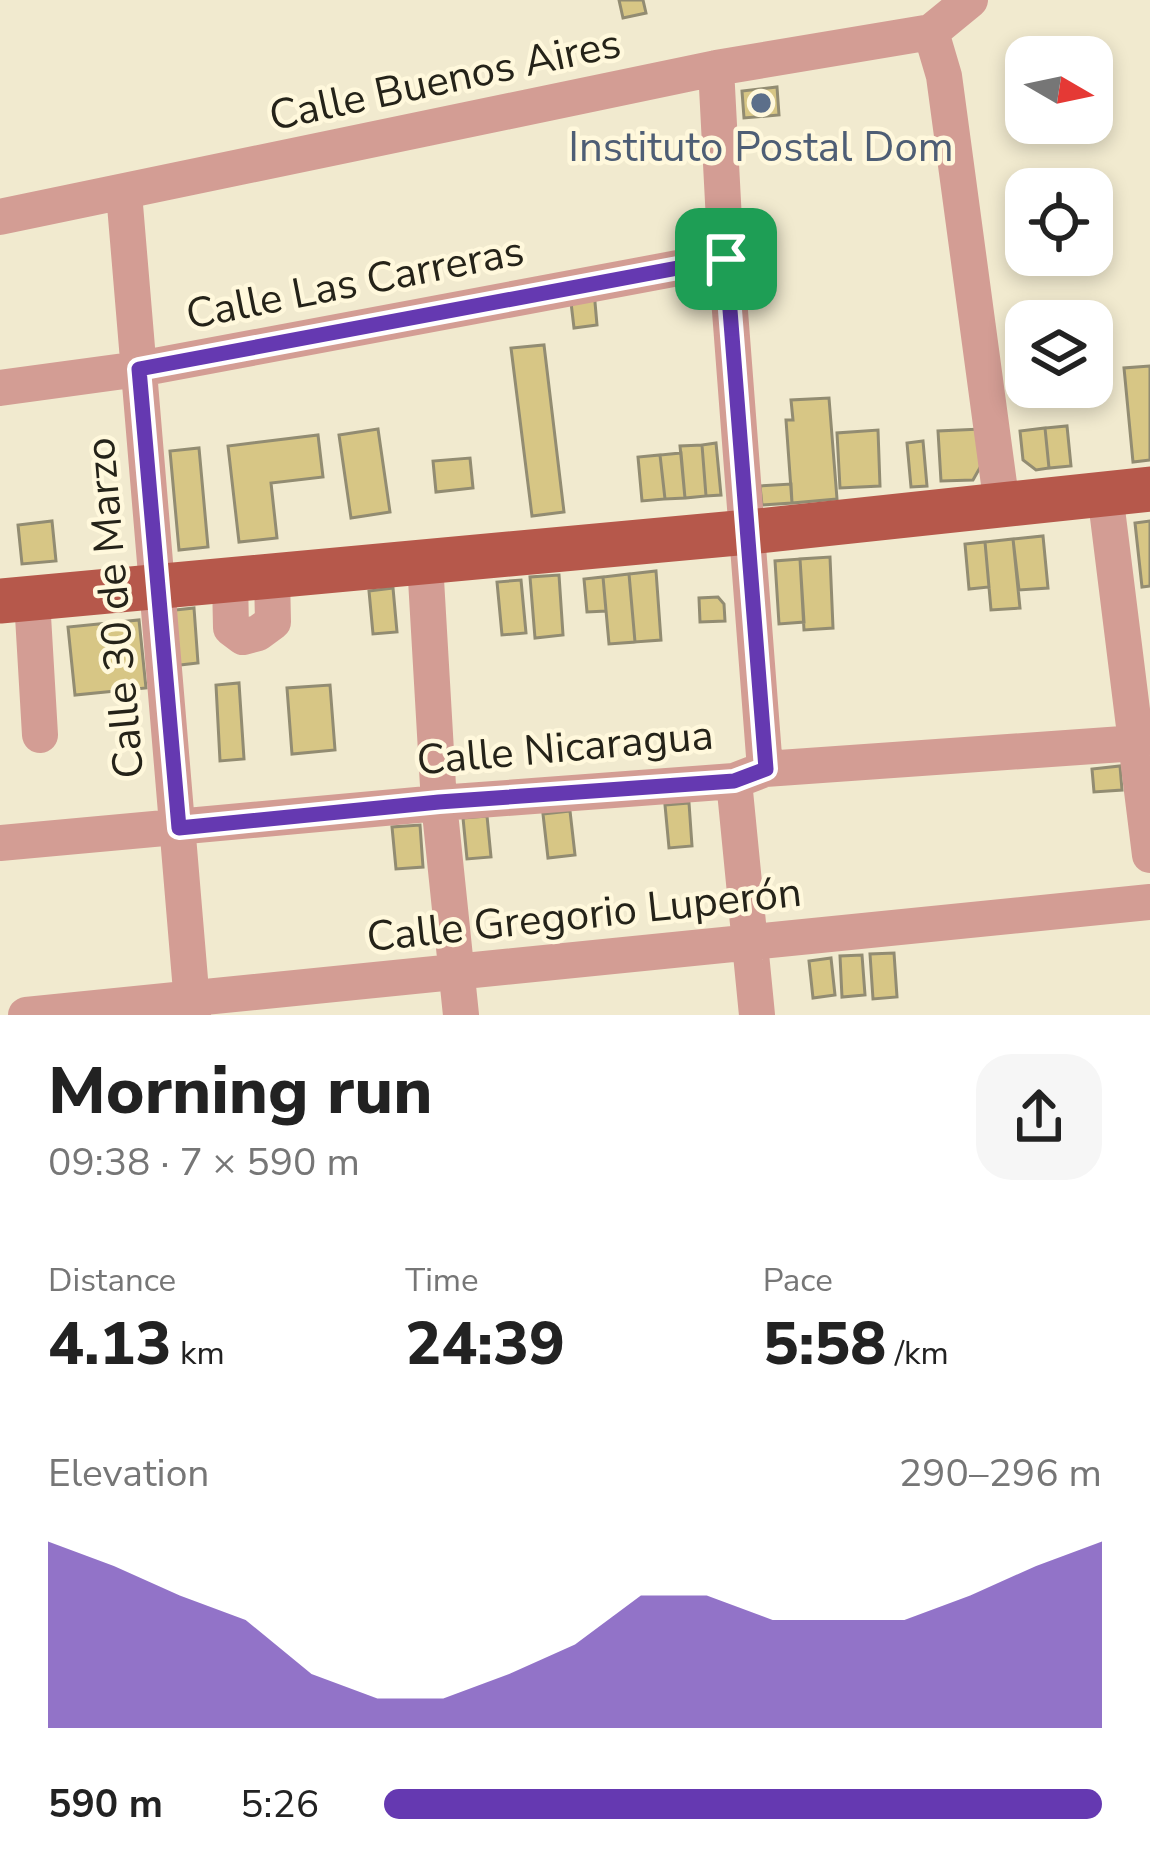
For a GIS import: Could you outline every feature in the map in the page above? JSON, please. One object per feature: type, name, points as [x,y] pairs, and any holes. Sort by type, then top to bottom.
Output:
[{"type":"main road","points":[[16,600],[748,532],[1150,488]]},
{"type":"street","name":"Calle Buenos Aires","points":[[0,217],[716,68],[931,32],[970,0]]},
{"type":"street","points":[[931,32],[944,76],[1002,506]]},
{"type":"street","points":[[716,68],[748,532],[748,945],[757,1015]]},
{"type":"street","name":"Calle 30 de Marzo","points":[[124,193],[193,1007]]},
{"type":"street","name":"Calle Las Carreras","points":[[0,388],[139,369],[726,259]]},
{"type":"street","points":[[1105,493],[1150,855]]},
{"type":"street","points":[[424,562],[439,802],[460,1015]]},
{"type":"street","points":[[16,600],[40,735]]},
{"type":"street","name":"Calle Nicaragua","points":[[0,843],[1137,743]]},
{"type":"street","name":"Calle Gregorio Luperón","points":[[26,1015],[193,1007],[458,973],[1150,902]]},
{"type":"building","points":[[619,0],[643,0],[646,13],[623,18]]},
{"type":"building","name":"Instituto Postal Dom","points":[[777,87],[779,115],[744,118],[742,91]]},
{"type":"building","points":[[594,291],[597,325],[574,328],[570,294]]},
{"type":"building","points":[[544,345],[564,512],[532,516],[511,348]]},
{"type":"building","points":[[1150,366],[1150,460],[1133,462],[1124,368]]},
{"type":"building","points":[[829,398],[837,499],[792,503],[786,420],[793,420],[791,400]]},
{"type":"building","points":[[1067,426],[1071,466],[1049,468],[1045,428]]},
{"type":"building","points":[[1045,428],[1049,468],[1036,470],[1023,460],[1020,431]]},
{"type":"building","points":[[378,429],[390,512],[351,518],[339,435]]},
{"type":"building","points":[[981,429],[982,464],[973,480],[941,481],[938,431]]},
{"type":"building","points":[[878,430],[880,486],[840,488],[837,433]]},
{"type":"building","points":[[318,435],[323,477],[271,483],[277,538],[239,542],[228,446]]},
{"type":"building","points":[[923,441],[927,486],[911,487],[907,443]]},
{"type":"building","points":[[716,443],[721,495],[706,496],[702,445]]},
{"type":"building","points":[[702,445],[706,496],[685,498],[680,446]]},
{"type":"building","points":[[199,448],[208,547],[179,550],[170,451]]},
{"type":"building","points":[[681,453],[685,498],[665,499],[660,455]]},
{"type":"building","points":[[660,455],[665,499],[642,501],[638,457]]},
{"type":"building","points":[[470,458],[473,488],[436,492],[433,461]]},
{"type":"building","points":[[791,484],[792,503],[762,505],[760,486]]},
{"type":"building","points":[[52,521],[56,561],[22,564],[18,525]]},
{"type":"building","points":[[1150,521],[1150,586],[1142,587],[1135,523]]},
{"type":"building","points":[[1043,536],[1048,588],[1019,590],[1013,539]]},
{"type":"building","points":[[1013,539],[1020,608],[991,610],[985,542]]},
{"type":"building","points":[[985,542],[989,587],[969,589],[965,544]]},
{"type":"building","points":[[830,557],[833,628],[804,630],[800,559]]},
{"type":"building","points":[[800,559],[804,622],[779,624],[775,561]]},
{"type":"building","points":[[656,571],[661,640],[635,642],[629,574]]},
{"type":"building","points":[[629,574],[635,642],[609,644],[603,577]]},
{"type":"building","points":[[559,575],[563,635],[535,638],[530,577]]},
{"type":"building","points":[[603,577],[606,611],[587,612],[584,579]]},
{"type":"building","points":[[521,580],[526,633],[502,635],[497,582]]},
{"type":"building","points":[[393,588],[397,632],[373,634],[369,591]]},
{"type":"building","points":[[718,597],[724,604],[725,621],[700,622],[699,598]]},
{"type":"building","points":[[194,608],[198,663],[171,666],[166,611]]},
{"type":"building","points":[[139,620],[146,688],[75,695],[68,627]]},
{"type":"building","points":[[239,683],[244,759],[220,761],[216,685]]},
{"type":"building","points":[[330,685],[335,750],[292,754],[287,688]]},
{"type":"building","points":[[1120,766],[1122,790],[1094,792],[1092,769]]},
{"type":"building","points":[[689,803],[692,846],[669,848],[665,805]]},
{"type":"building","points":[[570,811],[575,855],[548,858],[543,814]]},
{"type":"building","points":[[487,816],[491,857],[467,859],[463,818]]},
{"type":"building","points":[[420,825],[423,867],[396,869],[392,827]]},
{"type":"building","points":[[894,953],[897,997],[873,999],[870,954]]},
{"type":"building","points":[[862,955],[865,995],[842,997],[840,956]]},
{"type":"building","points":[[831,958],[835,995],[813,998],[809,961]]},
{"type":"place","name":"Instituto Postal Dom","points":[[761,103]]},
{"type":"route","points":[[726,259],[766,769],[734,781],[439,802],[179,828],[139,369],[726,259]]}]
